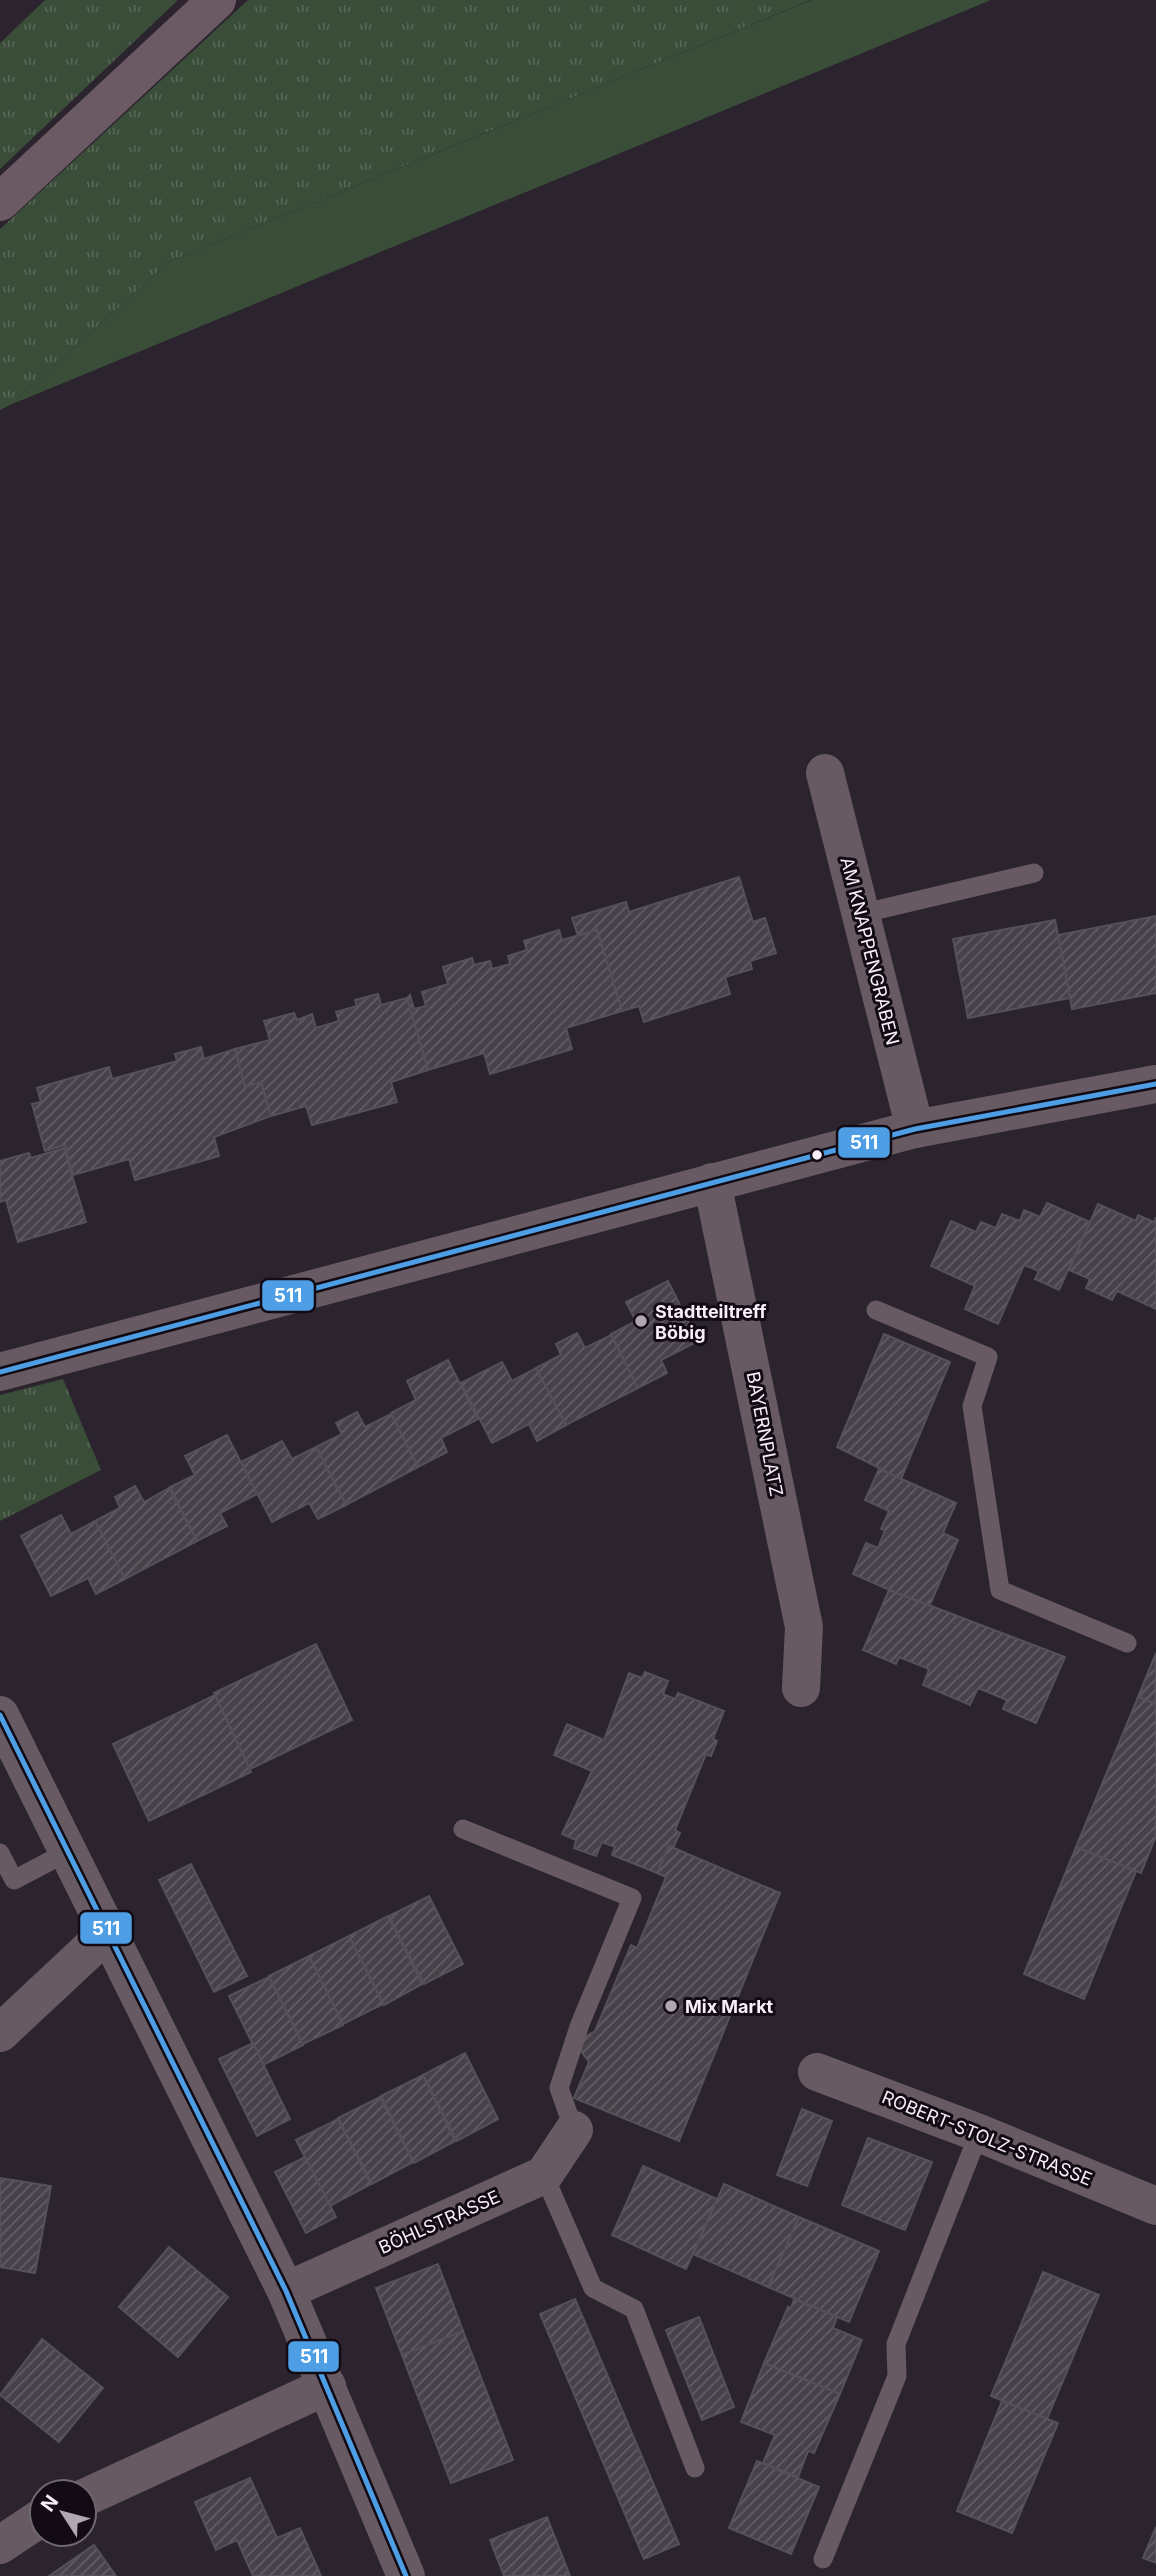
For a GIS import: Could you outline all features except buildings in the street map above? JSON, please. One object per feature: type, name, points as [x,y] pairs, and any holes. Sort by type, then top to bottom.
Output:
[{"type":"main road","points":[[0,202],[217,0]]},
{"type":"street","name":"AM KNAPPENGRABEN","points":[[825,773],[915,1129]]},
{"type":"street","points":[[0,1372],[915,1129],[1156,1084]]},
{"type":"street","name":"BAYERNPLATZ","points":[[712,1182],[804,1627],[801,1688]]},
{"type":"street","points":[[0,1715],[286,2291],[406,2576]]},
{"type":"street","points":[[0,2033],[107,1933]]},
{"type":"street","name":"ROBERT-STOLZ-STRASSE","points":[[817,2072],[979,2133],[1156,2206]]},
{"type":"street","points":[[544,2175],[574,2130]]},
{"type":"street","name":"BÖHLSTRASSE","points":[[286,2291],[544,2175]]},
{"type":"street","points":[[98,2492],[327,2386]]},
{"type":"street","points":[[0,2545],[28,2526]]},
{"type":"lane","points":[[860,914],[1034,873]]},
{"type":"lane","points":[[876,1310],[988,1357],[972,1406],[1000,1590],[1127,1643]]},
{"type":"lane","points":[[463,1829],[632,1898],[580,2024],[559,2088],[574,2130]]},
{"type":"lane","points":[[0,1853],[14,1880],[67,1852]]},
{"type":"lane","points":[[823,2559],[897,2376],[896,2344],[979,2133]]},
{"type":"lane","points":[[544,2175],[593,2288],[634,2309],[695,2468]]},
{"type":"green space","points":[[45,0],[178,0],[0,169],[0,43]]},
{"type":"green space","points":[[248,0],[811,0],[169,262],[10,405],[0,410],[0,229]]},
{"type":"green space","points":[[812,0],[991,0],[10,405],[169,262]]},
{"type":"green space","points":[[63,1379],[101,1470],[0,1521],[0,1395]]},
{"type":"transit line","name":"511","points":[[0,1372],[915,1129],[1156,1084]]},
{"type":"transit line","name":"511","points":[[0,1715],[286,2291],[406,2576]]},
{"type":"place","name":"Stadtteiltreff Böbig","points":[[641,1321]]},
{"type":"place","name":"Mix Markt","points":[[671,2006]]}]
